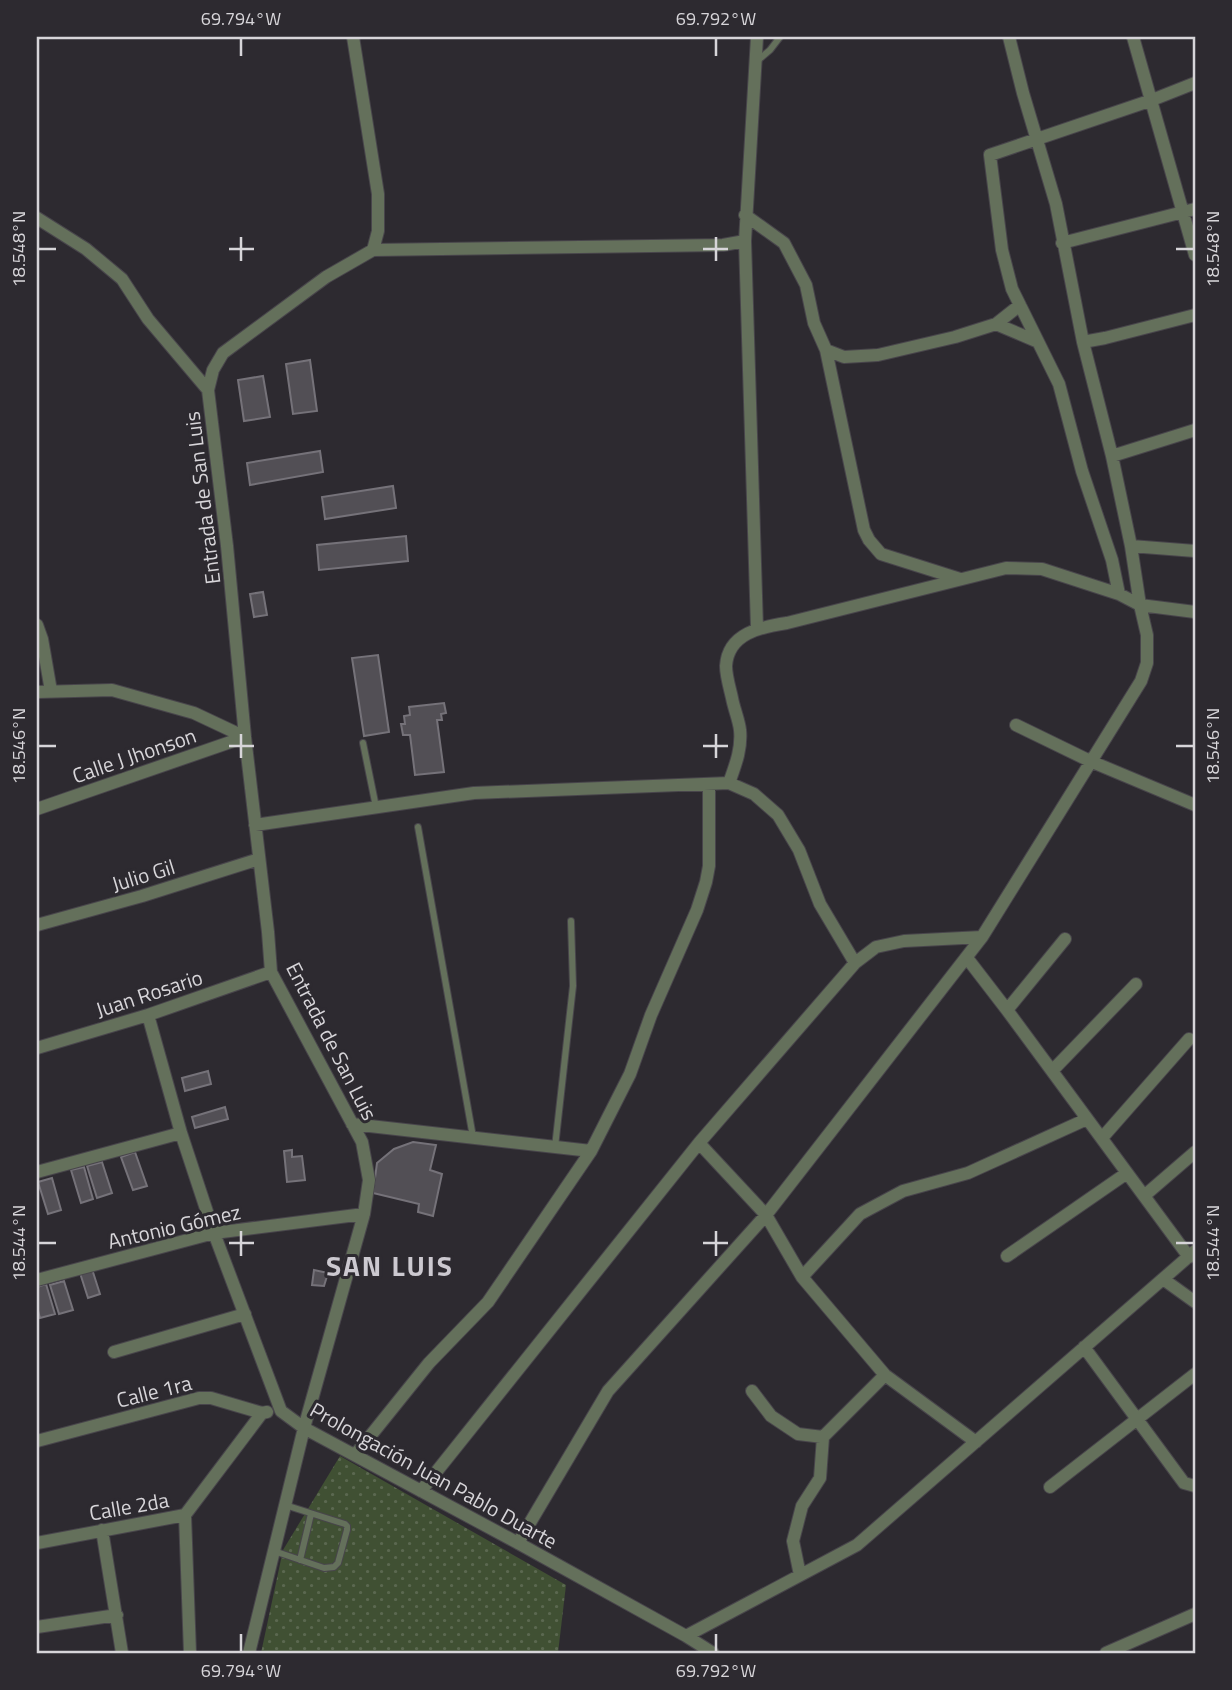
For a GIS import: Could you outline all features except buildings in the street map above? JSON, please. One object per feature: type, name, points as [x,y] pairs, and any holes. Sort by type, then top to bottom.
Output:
[{"type":"street","points":[[353,37],[378,194],[378,231],[373,250]]},
{"type":"street","points":[[757,37],[744,241],[757,628]]},
{"type":"street","points":[[518,1543],[608,1391],[766,1214],[967,958],[1141,681],[1147,663],[1147,635],[1112,456],[1083,342],[1056,204],[1009,37]]},
{"type":"street","points":[[1133,37],[1189,210],[1195,255]]},
{"type":"street","points":[[1119,594],[1112,560],[1082,471],[1059,384],[1012,289],[1002,250],[990,155],[1195,83]]},
{"type":"street","points":[[1062,243],[1189,210]]},
{"type":"street","points":[[745,215],[784,243],[806,285],[814,323],[826,350],[864,530],[869,540],[881,554],[960,579]]},
{"type":"street","points":[[37,218],[86,249],[122,279],[148,319],[208,390]]},
{"type":"street","points":[[208,390],[212,370],[223,352],[326,277],[373,250],[723,245],[744,241]]},
{"type":"street","points":[[826,350],[844,357],[878,355],[955,337],[996,324],[1020,305]]},
{"type":"street","points":[[1083,342],[1195,315]]},
{"type":"street","points":[[996,324],[1036,341]]},
{"type":"street","name":"Entrada de San Luis","points":[[208,390],[228,546],[245,737],[271,972],[362,1142],[369,1180],[364,1214],[304,1428],[249,1653]]},
{"type":"street","points":[[1112,456],[1195,430]]},
{"type":"street","points":[[1131,546],[1195,551]]},
{"type":"street","points":[[729,783],[739,756],[740,730],[726,666],[732,647],[741,637],[757,628],[787,623],[1006,568],[1042,569],[1119,594],[1140,605],[1195,612]]},
{"type":"street","points":[[37,625],[51,691]]},
{"type":"street","points":[[37,692],[113,690],[194,713],[245,737]]},
{"type":"street","points":[[1016,725],[1090,761],[1195,805]]},
{"type":"street","name":"Calle J Jhonson","points":[[37,809],[245,737]]},
{"type":"street","points":[[255,825],[474,793],[729,783],[754,794],[778,815],[799,850],[820,904],[855,964]]},
{"type":"street","points":[[355,1455],[429,1363],[488,1302],[591,1151],[630,1074],[651,1015],[700,901],[709,866],[709,784]]},
{"type":"street","name":"Julio Gil","points":[[37,925],[260,859]]},
{"type":"street","points":[[421,1492],[699,1143],[855,964],[876,947],[904,941],[982,937]]},
{"type":"street","points":[[1007,1010],[1065,939]]},
{"type":"street","points":[[686,1636],[857,1545],[1192,1254],[1144,1196],[967,958]]},
{"type":"street","name":"Juan Rosario","points":[[37,1048],[148,1015],[271,972]]},
{"type":"street","points":[[1052,1071],[1136,984]]},
{"type":"street","name":"Prolongación Juan Pablo Duarte","points":[[148,1015],[181,1133],[214,1233],[281,1411],[304,1428],[518,1543],[713,1653]]},
{"type":"street","points":[[1102,1138],[1189,1039]]},
{"type":"street","points":[[802,1277],[860,1214],[903,1191],[968,1173],[1087,1119]]},
{"type":"street","points":[[352,1124],[591,1151]]},
{"type":"street","points":[[37,1172],[181,1133]]},
{"type":"street","points":[[699,1143],[766,1214],[802,1277],[885,1375],[976,1442]]},
{"type":"street","points":[[1144,1196],[1195,1152]]},
{"type":"street","points":[[1006,1256],[1127,1172]]},
{"type":"street","name":"Antonio Gómez","points":[[37,1280],[214,1233],[364,1214]]},
{"type":"street","points":[[1163,1279],[1195,1301]]},
{"type":"street","points":[[114,1352],[245,1314]]},
{"type":"street","points":[[1084,1347],[1184,1483],[1195,1486]]},
{"type":"street","points":[[1050,1488],[1195,1374]]},
{"type":"street","points":[[800,1576],[793,1541],[802,1506],[820,1478],[823,1437],[885,1375]]},
{"type":"street","points":[[752,1391],[771,1416],[798,1434],[823,1437]]},
{"type":"street","name":"Calle 1ra","points":[[37,1441],[199,1398],[211,1398],[262,1413],[281,1411]]},
{"type":"street","name":"Calle 2da","points":[[37,1544],[185,1515],[262,1413]]},
{"type":"street","points":[[185,1515],[190,1653]]},
{"type":"street","points":[[102,1530],[122,1653]]},
{"type":"street","points":[[1106,1653],[1130,1648],[1195,1614]]},
{"type":"street","points":[[37,1627],[117,1615]]},
{"type":"lane","points":[[755,63],[780,37]]},
{"type":"lane","points":[[363,744],[376,807]]},
{"type":"lane","points":[[418,827],[473,1138]]},
{"type":"lane","points":[[555,1147],[573,986],[571,922]]},
{"type":"lane","points":[[274,1551],[324,1568],[334,1566],[338,1563],[347,1530],[345,1524],[285,1505]]},
{"type":"lane","points":[[300,1560],[311,1514]]},
{"type":"green space","points":[[340,1456],[566,1585],[558,1653],[261,1653],[283,1550]]},
{"type":"district","name":"SAN LUIS","points":[[390,1265]]}]
